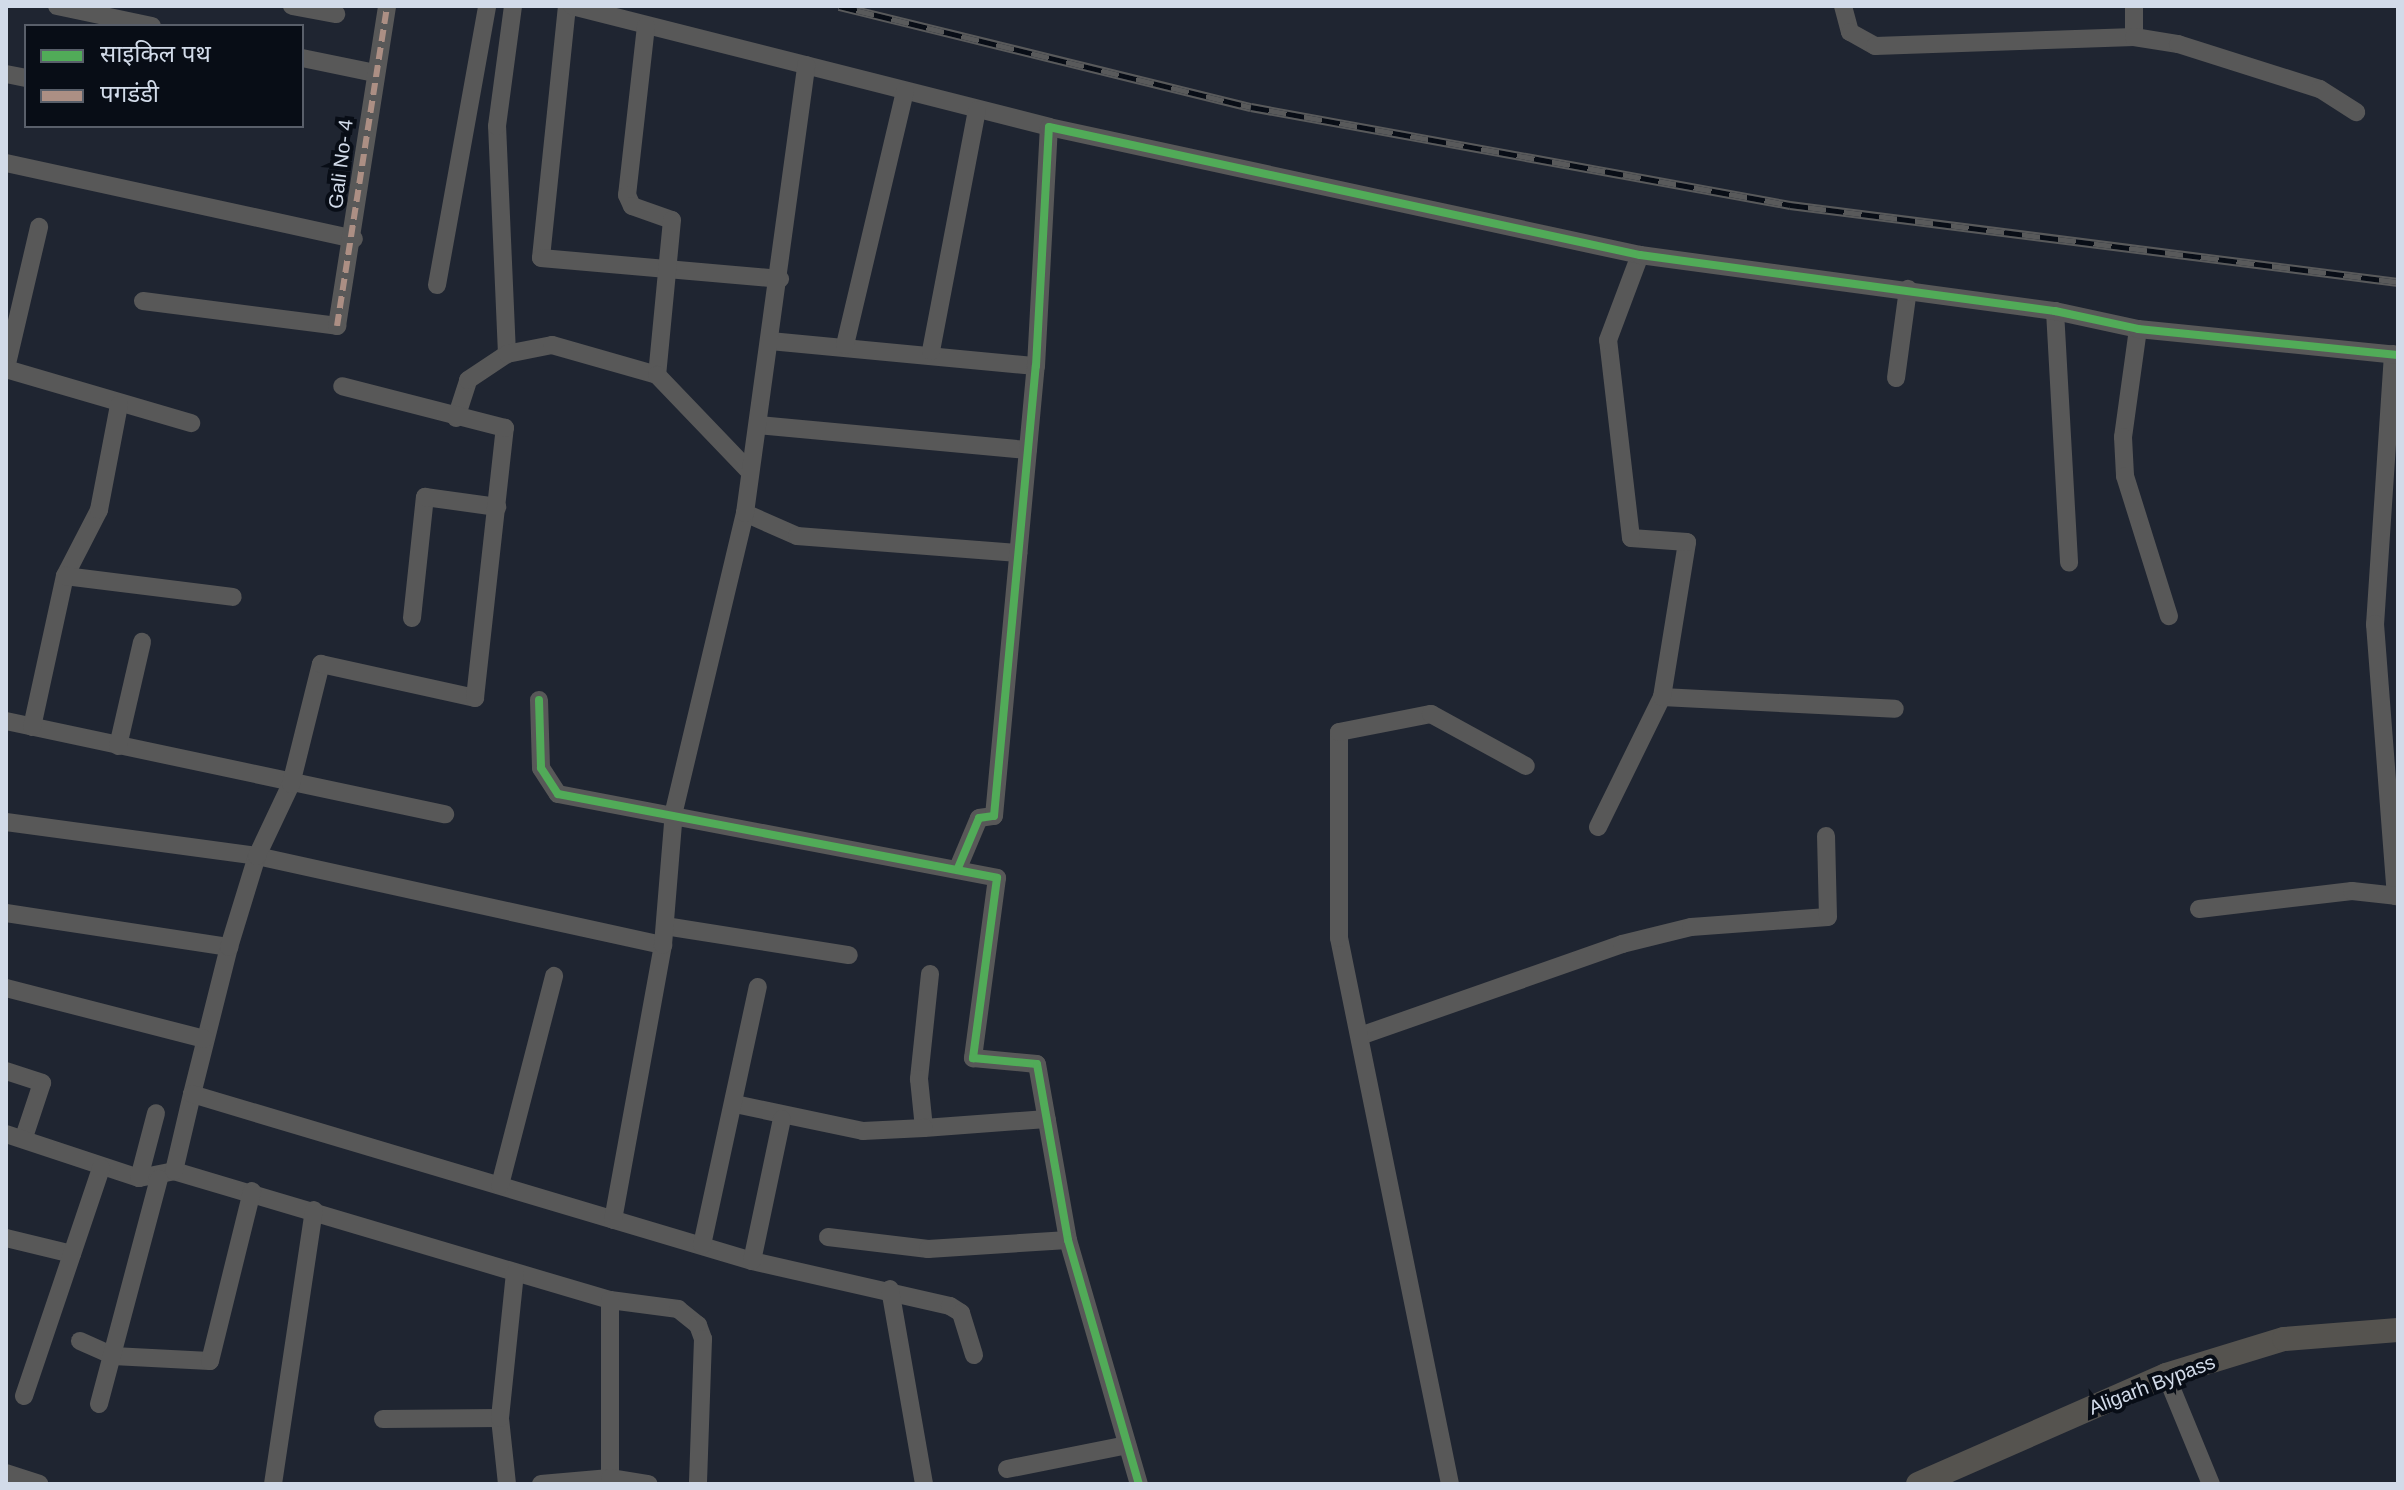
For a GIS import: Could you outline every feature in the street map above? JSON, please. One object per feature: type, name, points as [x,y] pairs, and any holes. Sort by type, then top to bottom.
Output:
[{"type":"main road","name":"Aligarh Bypass","points":[[1918,1484],[2166,1375],[2284,1339],[2398,1330]]},
{"type":"street","points":[[57,6],[142,24]]},
{"type":"street","points":[[292,6],[336,14]]},
{"type":"street","name":"Gali No- 4","points":[[143,301],[337,326],[354,239],[375,73],[387,6]]},
{"type":"street","points":[[437,285],[487,6]]},
{"type":"street","points":[[507,354],[497,126],[513,6]]},
{"type":"street","points":[[780,279],[541,258],[569,6],[1049,127],[1640,255],[1908,289],[2055,311],[2138,329],[2395,354],[2375,624],[2397,896],[2352,891],[2199,909]]},
{"type":"street","points":[[1843,6],[1850,32],[1875,46],[2134,37],[2178,44],[2320,89],[2356,112]]},
{"type":"street","points":[[2134,6],[2134,37]]},
{"type":"street","points":[[646,26],[627,195],[632,206],[672,220],[657,375]]},
{"type":"street","points":[[304,58],[375,73]]},
{"type":"street","points":[[613,1220],[663,945],[674,811],[745,513],[780,279],[806,65]]},
{"type":"street","points":[[845,345],[905,91]]},
{"type":"street","points":[[931,351],[977,110]]},
{"type":"street","points":[[958,868],[979,818],[994,816],[1036,366],[1049,127]]},
{"type":"street","points":[[6,163],[354,239]]},
{"type":"street","points":[[39,227],[6,368],[119,405],[191,423]]},
{"type":"street","points":[[1598,827],[1662,697],[1687,542],[1631,538],[1608,340],[1640,255]]},
{"type":"street","points":[[1896,378],[1908,289]]},
{"type":"street","points":[[2055,311],[2069,563]]},
{"type":"street","points":[[2138,329],[2125,476],[2169,616]]},
{"type":"street","points":[[770,341],[931,351],[1036,366]]},
{"type":"street","points":[[456,418],[468,380],[507,354],[552,345],[657,375],[750,472]]},
{"type":"street","points":[[99,1404],[192,1094],[229,947],[257,856],[291,784],[321,664],[475,698],[505,428],[456,418],[342,386]]},
{"type":"street","points":[[32,727],[65,576],[99,510],[119,405]]},
{"type":"street","points":[[758,425],[1028,450]]},
{"type":"street","points":[[412,618],[425,497],[497,507]]},
{"type":"street","points":[[745,513],[797,536],[1018,553]]},
{"type":"street","points":[[65,576],[233,597]]},
{"type":"street","points":[[118,746],[142,642]]},
{"type":"street","points":[[1662,697],[1895,709]]},
{"type":"street","points":[[539,700],[548,789],[674,811],[997,878],[973,1058],[1037,1064],[1068,1240],[1139,1484]]},
{"type":"street","points":[[1450,1484],[1339,938],[1339,732],[1431,714],[1526,766]]},
{"type":"street","points":[[6,721],[291,784],[445,814]]},
{"type":"street","points":[[6,822],[257,856],[663,945]]},
{"type":"street","points":[[1360,1036],[1622,944],[1691,927],[1828,917],[1826,836]]},
{"type":"street","points":[[6,913],[229,947]]},
{"type":"street","points":[[665,926],[849,955]]},
{"type":"street","points":[[924,1128],[919,1079],[930,974]]},
{"type":"street","points":[[500,1185],[554,976]]},
{"type":"street","points":[[702,1245],[758,987]]},
{"type":"street","points":[[6,988],[205,1039]]},
{"type":"street","points":[[6,1071],[42,1083],[15,1136],[101,1168],[139,1178],[166,1175],[252,1191],[610,1300],[678,1309],[698,1325],[698,1484]]},
{"type":"street","points":[[192,1094],[752,1261],[890,1289],[961,1313],[974,1355]]},
{"type":"street","points":[[735,1104],[782,1119],[863,1131],[1047,1119]]},
{"type":"street","points":[[139,1178],[156,1113]]},
{"type":"street","points":[[752,1261],[782,1119]]},
{"type":"street","points":[[24,1396],[101,1168]]},
{"type":"street","points":[[80,1341],[113,1356],[210,1361],[252,1191]]},
{"type":"street","points":[[273,1484],[314,1210]]},
{"type":"street","points":[[828,1237],[928,1249],[1068,1240]]},
{"type":"street","points":[[6,1238],[72,1254]]},
{"type":"street","points":[[507,1484],[500,1418],[515,1273]]},
{"type":"street","points":[[890,1289],[924,1484]]},
{"type":"street","points":[[610,1300],[610,1478]]},
{"type":"street","points":[[2166,1375],[2211,1484]]},
{"type":"street","points":[[383,1419],[500,1418]]},
{"type":"street","points":[[1007,1469],[1127,1445]]},
{"type":"street","points":[[6,1473],[39,1484]]},
{"type":"street","points":[[541,1484],[610,1478],[649,1484]]},
{"type":"railway","points":[[839,6],[1251,107],[1790,205],[2398,282]]},
{"type":"marked path","points":[[337,326],[387,6]]},
{"type":"cycle path","points":[[958,868],[979,818],[994,816],[1036,366],[1049,127],[1640,255],[2055,311],[2138,329],[2398,355]]},
{"type":"cycle path","points":[[539,700],[541,768],[558,794],[997,878],[973,1058],[1037,1064],[1068,1240],[1139,1484]]}]
